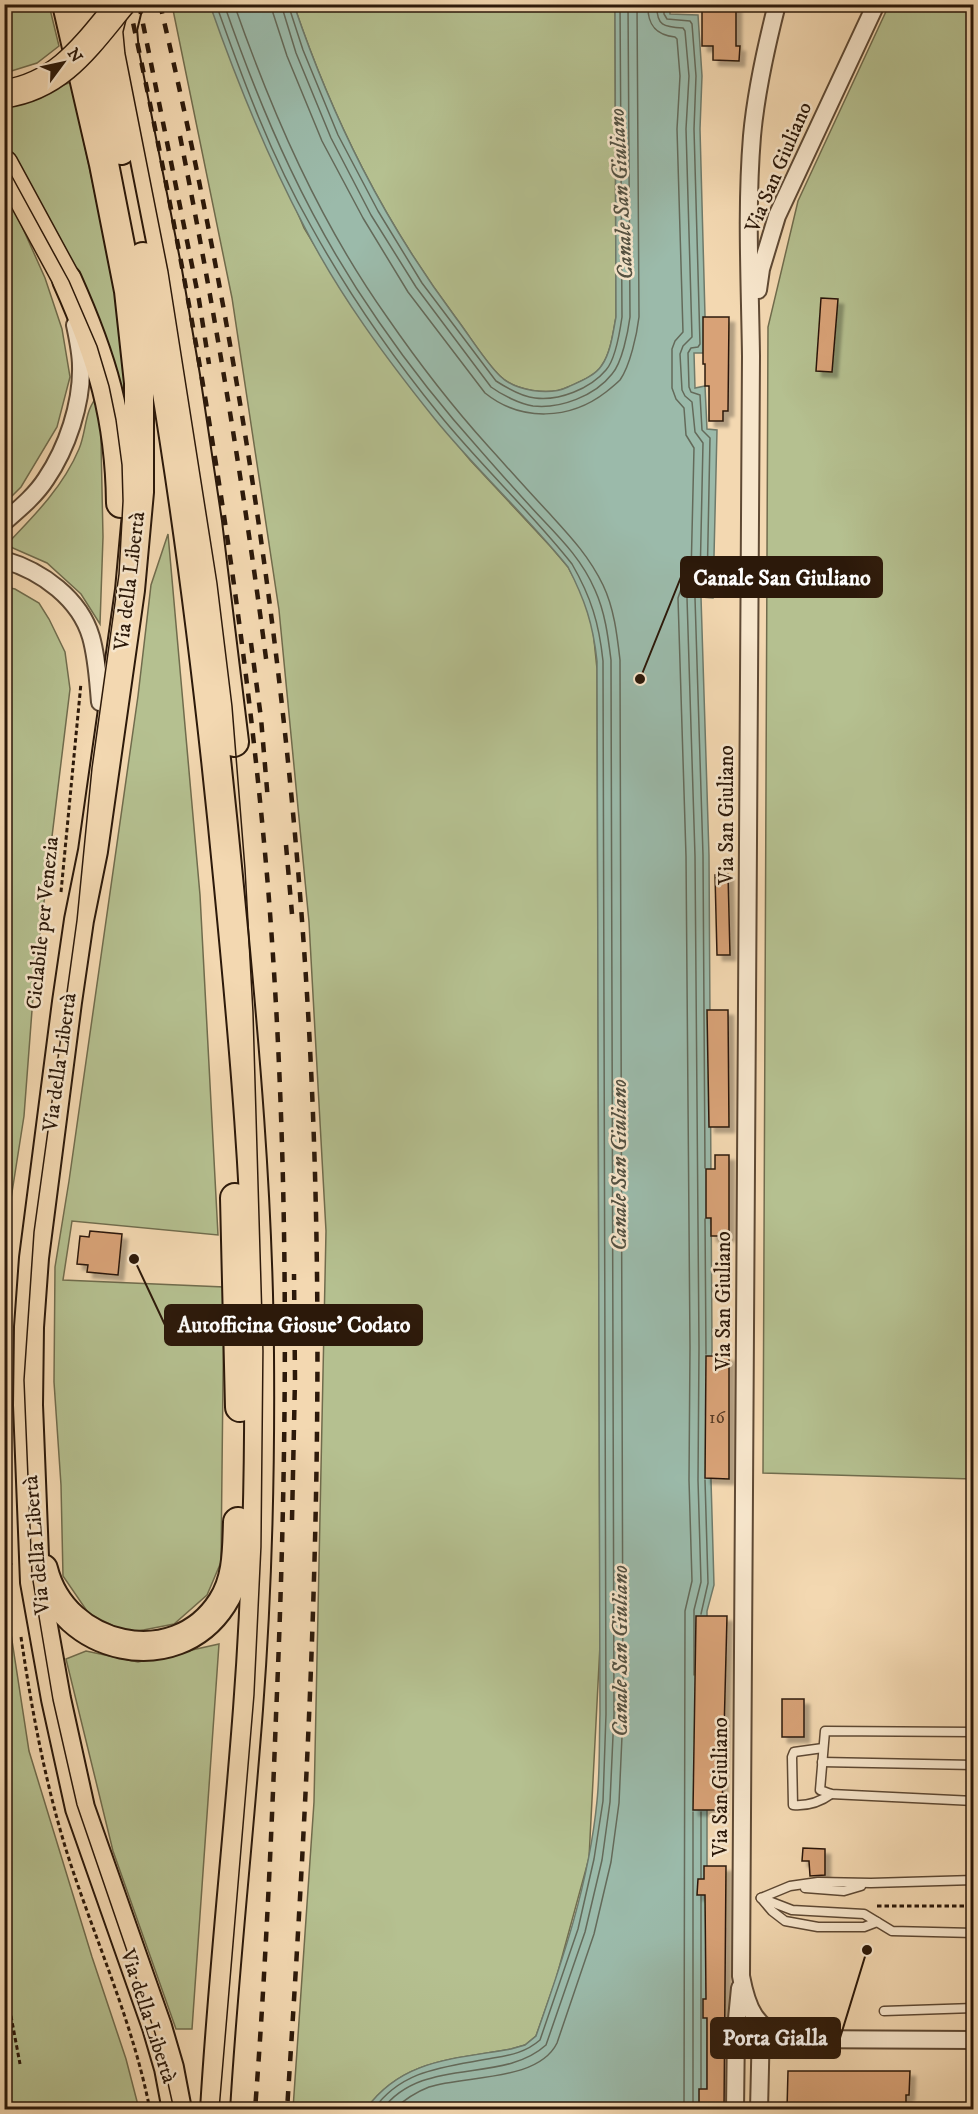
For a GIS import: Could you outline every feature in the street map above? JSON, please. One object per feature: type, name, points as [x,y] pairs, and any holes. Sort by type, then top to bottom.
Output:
[{"type":"highway","name":"Via della Libertà","points":[[68,4],[104,164],[129,291],[140,422],[138,502],[130,590],[93,851],[69,911],[49,1133],[34,1258],[29,1327],[30,1478],[35,1582],[67,1755],[80,1808],[157,2027],[169,2068],[177,2109]]},
{"type":"highway","points":[[89,4],[106,77],[154,319],[191,564],[224,824],[237,961],[257,1249]]},
{"type":"highway","points":[[128,4],[122,37],[125,63],[138,120],[185,376],[209,534],[233,735],[244,870],[257,1113],[258,1431],[252,1636],[248,1716],[215,2109]]},
{"type":"highway","points":[[68,280],[107,383],[121,477],[119,556],[85,821],[69,911]]},
{"type":"highway","points":[[30,1478],[36,1541],[45,1578],[59,1604],[82,1627],[108,1641],[129,1646],[157,1645],[187,1635],[205,1622],[223,1602],[230,1588],[237,1554],[241,1446],[233,1075],[228,974],[191,564]]},
{"type":"main road","points":[[4,94],[24,91],[58,74],[78,55],[121,4]]},
{"type":"main road","points":[[4,164],[68,280]]},
{"type":"street","name":"Via San Giuliano","points":[[761,2025],[749,2007],[741,1976],[752,356],[750,229],[752,135],[767,42],[777,4]]},
{"type":"street","name":"Via San Giuliano","points":[[752,356],[762,269],[773,226],[876,4]]},
{"type":"street","points":[[4,522],[29,500],[46,479],[72,422],[80,393],[81,365],[68,280]]},
{"type":"street","points":[[4,560],[14,562],[45,579],[64,593],[80,614],[91,635],[100,702]]},
{"type":"street","points":[[735,2109],[736,2029],[741,1976]]},
{"type":"street","points":[[761,2025],[778,2036],[798,2040],[974,2040]]},
{"type":"street","points":[[759,2109],[761,2025]]},
{"type":"lane","points":[[974,1732],[825,1731],[820,1790],[831,1794],[974,1801]]},
{"type":"lane","points":[[823,1748],[794,1752],[792,1757],[793,1805],[806,1805],[824,1800],[831,1794]]},
{"type":"lane","points":[[822,1762],[974,1765]]},
{"type":"lane","points":[[761,1898],[790,1886],[818,1882],[974,1880]]},
{"type":"lane","points":[[761,1898],[785,1922],[830,1927],[864,1927],[877,1922]]},
{"type":"lane","points":[[761,1898],[792,1910],[864,1914],[892,1931],[974,1933]]},
{"type":"lane","points":[[884,2011],[974,2008]]},
{"type":"path","name":"Ciclabile per Venezia","points":[[69,911],[81,680]]},
{"type":"path","points":[[4,1449],[5,1414]]},
{"type":"path","points":[[4,1979],[20,2064]]},
{"type":"green space","points":[[4,5],[49,5],[59,46],[37,63],[5,73]]},
{"type":"green space","points":[[172,5],[210,5],[304,228],[347,299],[411,388],[470,460],[568,567],[583,595],[593,630],[597,669],[600,1645],[589,1858],[556,1979],[536,2036],[525,2045],[511,2049],[450,2059],[413,2071],[380,2092],[366,2109],[293,2109],[314,1802],[326,1231],[309,922],[279,610],[232,298]]},
{"type":"green space","points":[[294,5],[615,5],[616,317],[608,354],[596,372],[561,390],[543,391],[523,388],[506,381],[489,364],[405,244],[362,168],[326,89]]},
{"type":"green space","points":[[889,5],[973,5],[973,1479],[763,1473],[768,327],[798,201]]},
{"type":"green space","points":[[71,82],[125,334],[128,424],[49,223],[5,143],[4,102],[23,101]]},
{"type":"green space","points":[[4,186],[45,278],[62,329],[70,377],[57,427],[21,487],[5,503]]},
{"type":"green space","points":[[100,394],[103,537],[100,624],[81,594],[47,563],[6,545],[47,500],[65,476],[82,442],[88,413]]},
{"type":"green space","points":[[168,534],[200,895],[218,1235],[72,1221],[63,1280],[224,1287],[221,1562],[207,1595],[174,1624],[128,1633],[89,1614],[63,1576],[61,1485],[54,1382],[55,1267],[138,696],[151,585]]},
{"type":"green space","points":[[5,587],[15,589],[39,603],[65,652],[70,689],[34,984],[24,1116],[5,1237]]},
{"type":"green space","points":[[5,1595],[29,1751],[126,2059],[139,2109],[5,2109]]},
{"type":"green space","points":[[219,1644],[192,2029],[176,2029],[113,1851],[66,1659],[86,1651],[138,1662]]},
{"type":"water","points":[[210,5],[294,5],[343,129],[405,244],[483,356],[500,376],[514,385],[532,391],[560,390],[587,378],[599,369],[605,360],[613,335],[616,317],[615,5],[670,5],[670,14],[698,15],[702,76],[700,129],[706,353],[694,353],[695,388],[705,386],[707,429],[717,430],[713,598],[701,597],[709,855],[711,1480],[714,1585],[707,1611],[707,2109],[366,2109],[380,2092],[413,2071],[450,2059],[511,2049],[525,2045],[536,2036],[574,1920],[593,1831],[599,1780],[600,1714],[597,661],[587,612],[568,567],[434,418],[381,349],[332,277],[290,199],[265,145]]},
{"type":"building","points":[[702,4],[736,4],[736,46],[740,46],[739,61],[713,60],[713,46],[702,46]]},
{"type":"building","points":[[821,298],[838,299],[832,372],[816,371]]},
{"type":"building","points":[[703,317],[729,317],[728,411],[723,411],[723,421],[709,421],[709,386],[705,386],[705,364],[703,364]]},
{"type":"building","points":[[728,874],[730,955],[717,955],[715,875]]},
{"type":"building","points":[[707,1010],[728,1010],[729,1127],[709,1127]]},
{"type":"building","points":[[715,1155],[729,1155],[729,1236],[711,1236],[711,1218],[706,1218],[706,1169],[715,1169]]},
{"type":"building","points":[[90,1231],[122,1234],[118,1275],[87,1272],[88,1265],[77,1264],[80,1236],[89,1237]]},
{"type":"building","points":[[706,1356],[729,1356],[729,1479],[705,1478]]},
{"type":"building","points":[[696,1616],[727,1616],[722,1810],[693,1810]]},
{"type":"building","points":[[782,1699],[804,1699],[804,1737],[782,1737]]},
{"type":"building","points":[[803,1848],[825,1849],[825,1875],[810,1876],[809,1861],[802,1861]]},
{"type":"building","points":[[704,1866],[726,1866],[724,2109],[699,2109],[699,2089],[707,2089],[707,2018],[703,2018],[703,1999],[706,1999],[705,1895],[697,1895],[698,1879],[704,1879]]},
{"type":"building","points":[[788,2071],[910,2071],[906,2109],[787,2109]]},
{"type":"tram line","points":[[130,4],[123,32],[125,53],[168,271],[217,583],[232,706],[245,869],[253,1012],[263,1351],[261,1547],[254,1695],[219,2110]]},
{"type":"tram line","points":[[4,162],[69,281],[97,346],[116,420],[122,465],[123,501],[119,574],[92,768],[77,920],[34,1232],[24,1380],[32,1575],[53,1700],[77,1805],[155,2033],[174,2110]]},
{"type":"railway","points":[[129,4],[174,223],[230,554],[257,776],[275,991],[283,1198],[285,1405],[270,1864],[255,2110]]},
{"type":"railway","points":[[139,4],[199,300],[209,364]]},
{"type":"railway","points":[[160,4],[191,144],[244,427],[283,712],[297,855],[307,999],[317,1263],[316,1505],[308,1747],[287,2110]]},
{"type":"railway","points":[[180,136],[228,400],[267,666]]},
{"type":"railway","points":[[251,643],[261,718],[268,801]]},
{"type":"railway","points":[[286,845],[292,914]]},
{"type":"railway","points":[[292,1520],[295,1379],[294,1274]]},
{"type":"place","name":"Canale San Giuliano","points":[[640,679]]},
{"type":"place","name":"Autofficina Giosue' Codato","points":[[134,1259]]},
{"type":"place","name":"Porta Gialla","points":[[867,1950]]}]
